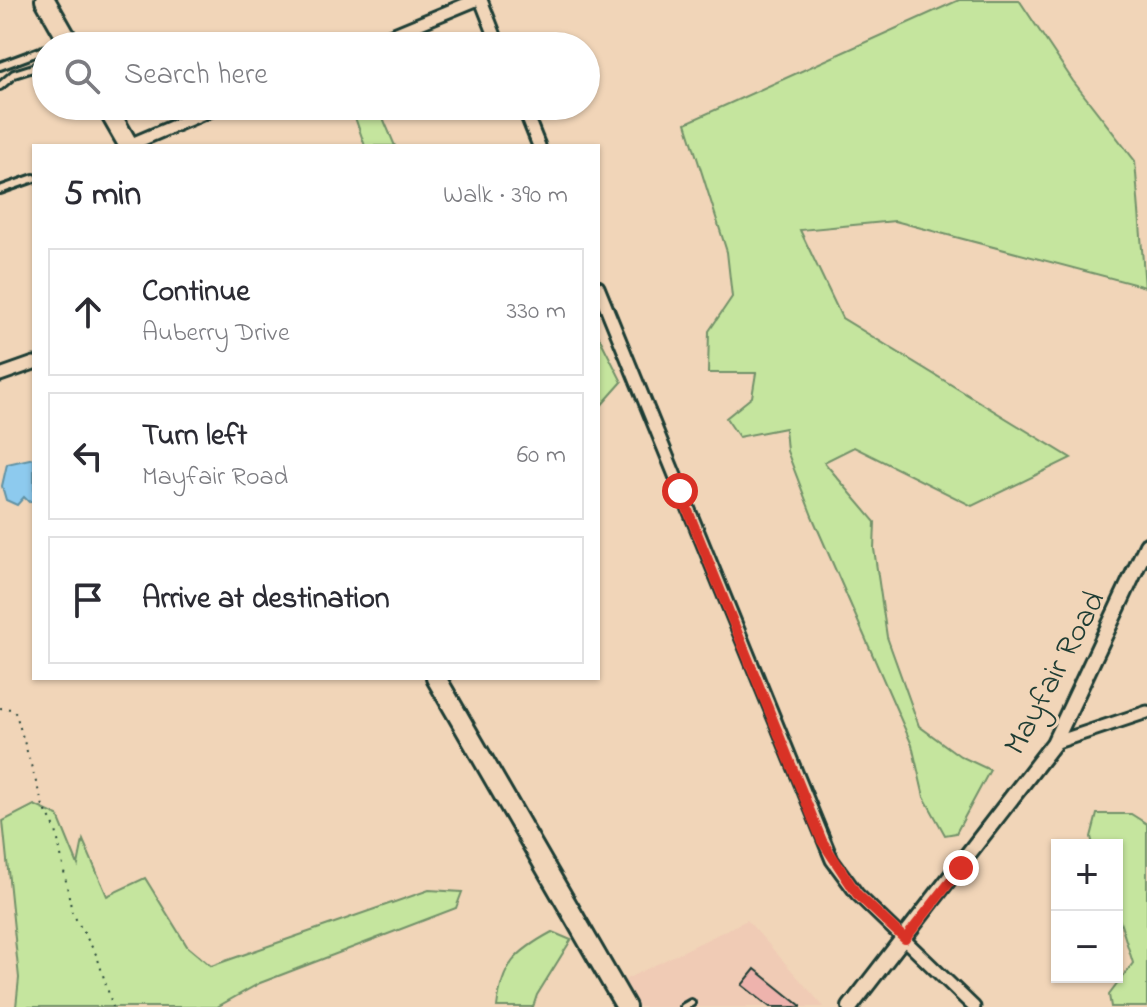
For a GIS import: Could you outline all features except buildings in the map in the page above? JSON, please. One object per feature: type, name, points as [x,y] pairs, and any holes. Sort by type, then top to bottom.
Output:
[{"type":"main road","points":[[45,0],[60,32]]},
{"type":"main road","points":[[114,120],[127,144]]},
{"type":"main road","points":[[437,680],[626,1007]]},
{"type":"street","points":[[399,32],[478,0],[493,32]]},
{"type":"street","points":[[133,144],[188,120]]},
{"type":"street","points":[[529,120],[538,144]]},
{"type":"street","points":[[600,292],[822,841],[857,894],[974,1007]]},
{"type":"street","points":[[0,375],[32,364]]},
{"type":"street","name":"Mayfair Road","points":[[850,1007],[1054,743],[1147,545]]},
{"type":"street","points":[[1054,743],[1147,712]]},
{"type":"lane","points":[[0,66],[32,54]]},
{"type":"lane","points":[[0,86],[14,74],[32,68]]},
{"type":"lane","points":[[0,190],[32,179]]},
{"type":"path","points":[[0,708],[12,709],[16,714],[43,806],[56,830],[72,912],[97,956],[113,1007]]},
{"type":"shaded area","points":[[747,920],[824,1007],[635,1007],[620,982]]},
{"type":"green space","points":[[959,0],[1019,0],[1073,81],[1135,161],[1145,287],[895,221],[800,230],[842,318],[1071,458],[972,506],[854,447],[824,462],[875,522],[874,549],[887,637],[919,726],[960,756],[990,770],[956,833],[945,835],[924,797],[912,745],[812,516],[787,451],[785,428],[739,437],[726,418],[752,397],[756,373],[708,373],[709,331],[732,297],[727,252],[686,123]]},
{"type":"green space","points":[[356,120],[384,120],[394,144],[364,144]]},
{"type":"green space","points":[[600,339],[622,382],[600,407]]},
{"type":"green space","points":[[34,805],[58,816],[78,865],[83,840],[107,896],[145,878],[187,946],[211,966],[429,890],[462,892],[456,908],[260,983],[217,1007],[16,1007],[19,978],[3,821]]},
{"type":"green space","points":[[1097,814],[1131,814],[1147,824],[1147,1007],[1111,1007],[1109,995],[1118,983],[1123,983],[1123,976],[1133,963],[1123,931],[1123,839],[1091,837]]},
{"type":"green space","points":[[552,932],[571,940],[537,995],[533,1007],[497,1007],[502,980],[512,961],[528,946]]},
{"type":"water","points":[[32,458],[32,501],[24,497],[17,505],[6,500],[2,486],[7,464]]},
{"type":"route","points":[[680,491],[822,841],[843,877],[905,939],[961,868]]}]
